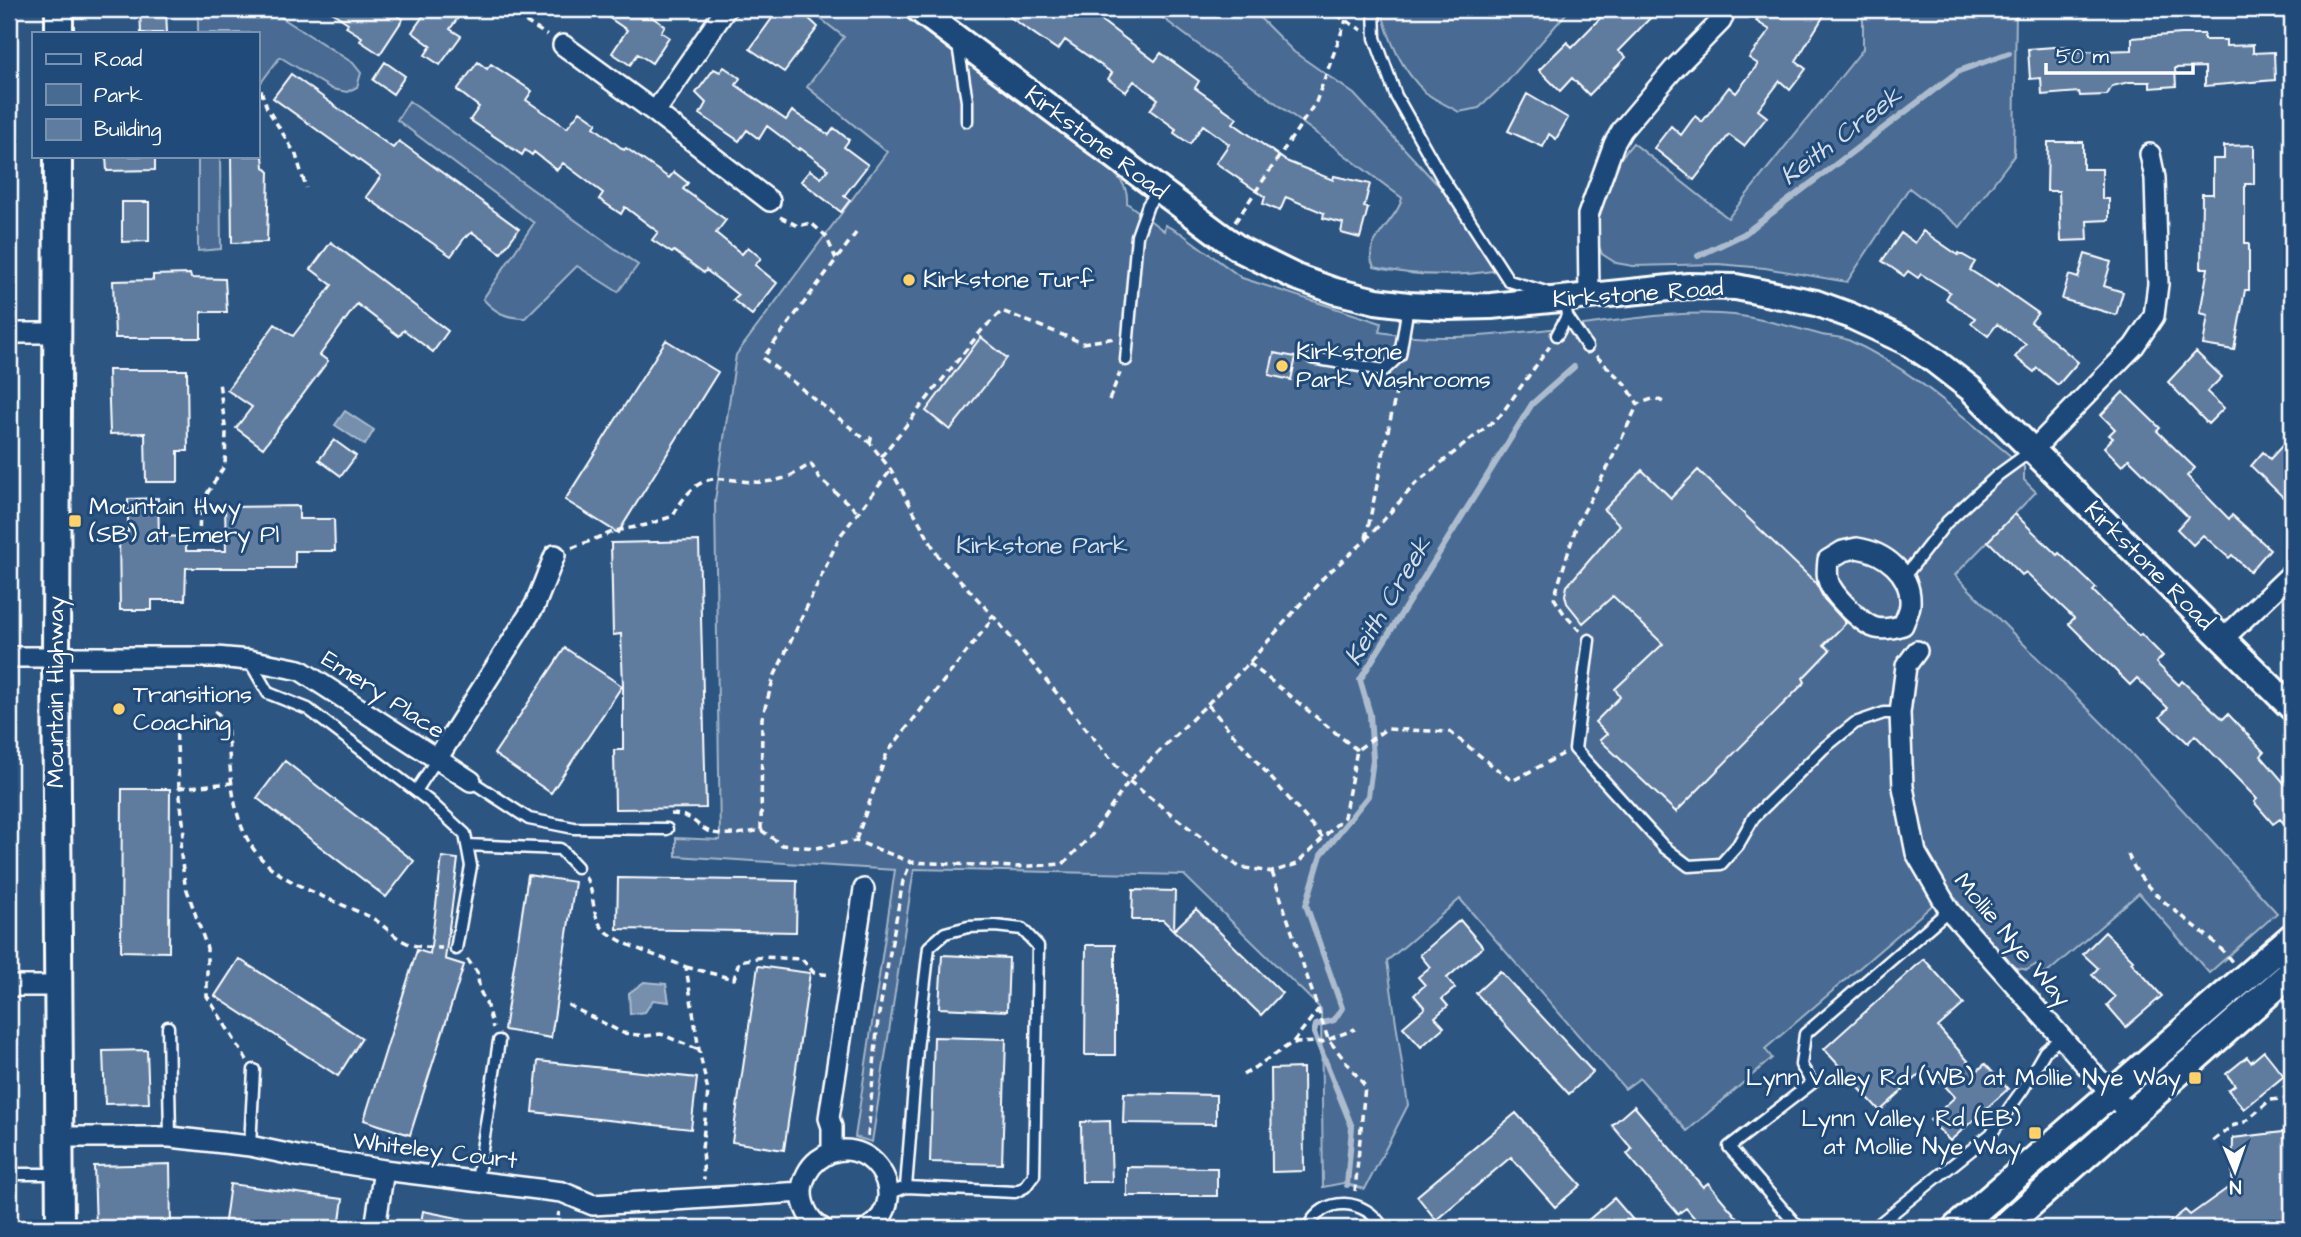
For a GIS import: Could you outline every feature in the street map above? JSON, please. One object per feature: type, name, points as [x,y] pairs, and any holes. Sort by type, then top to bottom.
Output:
[{"type":"main road","points":[[59,9],[59,32]]},
{"type":"main road","name":"Mountain Highway","points":[[58,158],[56,657],[61,1228]]},
{"type":"main road","points":[[1956,1228],[2292,937]]},
{"type":"main road","points":[[2003,1228],[2292,972]]},
{"type":"street","points":[[655,112],[726,9]]},
{"type":"street","name":"Kirkstone Road","points":[[918,9],[1241,250],[1296,277],[1335,291],[1408,305],[1566,307],[1589,296],[1689,286],[1736,287],[1816,303],[1849,314],[1907,342],[1971,390],[2292,708]]},
{"type":"street","points":[[1589,296],[1588,215],[1614,144],[1622,130],[1673,71],[1721,21],[1726,9]]},
{"type":"street","points":[[563,45],[770,201]]},
{"type":"street","points":[[2032,451],[2134,346],[2154,316],[2158,285],[2155,178],[2150,154]]},
{"type":"street","points":[[9,333],[58,333]]},
{"type":"street","points":[[1857,548],[1870,550],[1884,557],[1904,577],[1910,605],[1903,625],[1890,629],[1872,628],[1856,616],[1830,586],[1826,572],[1828,560],[1843,551],[1857,548]]},
{"type":"street","points":[[437,759],[535,606],[555,555]]},
{"type":"street","points":[[2223,639],[2292,573]]},
{"type":"street","name":"Mollie Nye Way","points":[[1917,651],[1906,666],[1900,713],[1903,787],[1916,853],[1950,910],[2130,1115]]},
{"type":"street","name":"Emery Place","points":[[9,657],[216,657],[300,670],[471,781]]},
{"type":"street","points":[[832,1151],[832,1127],[829,1118],[864,889]]},
{"type":"street","points":[[9,986],[58,986]]},
{"type":"street","name":"Whiteley Court","points":[[60,1137],[170,1137],[250,1146],[384,1170],[562,1192],[593,1205],[802,1192]]},
{"type":"street","points":[[822,1228],[807,1214],[802,1192],[806,1175],[814,1163],[832,1151],[849,1150],[866,1155],[877,1164],[897,1191],[874,1225],[868,1228]]},
{"type":"street","points":[[375,1228],[384,1170]]},
{"type":"lane","points":[[1374,9],[1375,38],[1396,96],[1441,176],[1509,281],[1566,307],[1587,347]]},
{"type":"lane","points":[[957,38],[967,101],[967,121]]},
{"type":"lane","points":[[1126,360],[1137,236],[1148,205],[1158,190]]},
{"type":"lane","points":[[1312,358],[1384,370],[1400,355],[1408,305]]},
{"type":"lane","points":[[1557,335],[1566,307]]},
{"type":"lane","points":[[1904,577],[1947,522],[1998,475],[2032,451]]},
{"type":"lane","points":[[1588,640],[1575,749],[1664,847],[1689,866],[1721,864],[1738,845],[1754,817],[1825,748],[1855,723],[1884,713],[1900,713]]},
{"type":"lane","points":[[249,660],[268,693],[307,709],[416,791],[465,834],[471,866],[456,949]]},
{"type":"lane","points":[[416,791],[437,759]]},
{"type":"lane","name":"Emery Place","points":[[471,781],[529,819],[574,828],[667,828]]},
{"type":"lane","points":[[467,845],[559,849],[577,867]]},
{"type":"lane","points":[[1799,1228],[1729,1147],[1812,1083],[1801,1065],[1805,1034],[1950,910]]},
{"type":"lane","points":[[968,927],[1022,929],[1038,946],[1034,1175],[1025,1187],[1015,1192],[897,1191],[929,947],[944,933],[968,927]]},
{"type":"lane","points":[[168,1027],[170,1137]]},
{"type":"lane","points":[[1874,1228],[1992,1134],[2045,1051],[2062,1037]]},
{"type":"lane","points":[[477,1181],[499,1041]]},
{"type":"lane","points":[[250,1146],[254,1070]]},
{"type":"lane","points":[[9,1174],[61,1174]]},
{"type":"lane","points":[[1308,1228],[1323,1209],[1337,1203],[1352,1203],[1377,1217],[1383,1228]]},
{"type":"path","points":[[505,9],[563,45]]},
{"type":"path","points":[[1326,9],[1375,38]]},
{"type":"path","points":[[1224,238],[1315,102],[1346,20]]},
{"type":"path","points":[[259,85],[267,108],[296,155],[306,188]]},
{"type":"path","points":[[770,201],[780,218],[798,226],[811,223],[826,236],[836,259]]},
{"type":"path","points":[[856,233],[761,358],[870,443],[891,470],[938,556],[1129,781],[1239,867],[1272,872],[1297,864],[1344,817],[1359,749],[1386,729],[1450,732],[1512,781],[1575,749]]},
{"type":"path","points":[[881,457],[981,331],[1002,312],[1083,343],[1114,338]]},
{"type":"path","points":[[665,814],[679,814],[697,821],[708,832],[744,834],[761,830],[782,845],[816,848],[856,841],[911,862],[1016,867],[1063,864],[1091,836],[1129,781],[1249,663],[1324,577],[1366,540],[1416,483],[1500,416],[1544,358],[1557,335]]},
{"type":"path","points":[[1587,347],[1626,386],[1639,404]]},
{"type":"path","points":[[1366,540],[1400,372],[1400,355]]},
{"type":"path","points":[[1109,400],[1126,360]]},
{"type":"path","points":[[199,540],[200,505],[225,466],[226,433],[219,382]]},
{"type":"path","points":[[1588,640],[1564,615],[1554,598],[1577,524],[1639,404],[1655,398],[1665,403]]},
{"type":"path","points":[[870,443],[872,433]]},
{"type":"path","points":[[555,555],[615,531],[673,516],[684,495],[698,485],[718,477],[748,482],[782,479],[811,464],[820,479],[858,512]]},
{"type":"path","points":[[761,830],[762,718],[774,677],[841,536],[891,470]]},
{"type":"path","points":[[856,841],[887,753],[992,617]]},
{"type":"path","points":[[1249,663],[1359,749]]},
{"type":"path","points":[[1208,705],[1323,838]]},
{"type":"path","points":[[215,711],[227,722],[231,783],[243,828],[256,852],[267,865],[291,880],[372,917],[406,943],[456,949],[477,972],[480,991],[499,1041]]},
{"type":"path","points":[[176,722],[184,830],[180,849],[184,884],[207,948],[207,996],[254,1070]]},
{"type":"path","points":[[179,788],[231,783]]},
{"type":"path","points":[[2128,854],[2147,885],[2217,943],[2233,964]]},
{"type":"path","points":[[866,1155],[878,1019],[902,881],[911,862]]},
{"type":"path","points":[[577,867],[591,886],[599,923],[615,938],[686,967],[734,979],[739,961],[764,957],[802,959],[814,972],[850,979]]},
{"type":"path","points":[[1272,872],[1324,1030],[1365,1086],[1352,1203]]},
{"type":"path","points":[[686,967],[699,1050],[709,1091],[702,1149],[704,1199]]},
{"type":"path","points":[[568,1005],[623,1033],[645,1036],[661,1034],[699,1050]]},
{"type":"path","points":[[1243,1075],[1292,1042],[1318,1011]]},
{"type":"path","points":[[1292,1042],[1322,1042],[1355,1029]]},
{"type":"path","points":[[2213,1141],[2232,1126],[2245,1122],[2270,1100],[2292,1098]]},
{"type":"green space","points":[[198,9],[268,9],[353,63],[361,73],[357,87],[347,92],[332,89],[280,57],[259,85],[259,32],[198,32]]},
{"type":"green space","name":"Kirkstone Park","points":[[808,9],[895,9],[1114,173],[1125,187],[1127,203],[1164,231],[1165,225],[1181,233],[1242,278],[1381,323],[1379,332],[1432,337],[1485,336],[1662,315],[1734,315],[1845,339],[1895,366],[1940,398],[2024,467],[2024,480],[2036,492],[1955,575],[2118,739],[2277,913],[2209,973],[2139,893],[2045,975],[2035,965],[2027,970],[2009,966],[1983,939],[1950,890],[1765,1049],[1772,1058],[1687,1131],[1640,1078],[1625,1089],[1460,899],[1387,961],[1408,1105],[1365,1189],[1343,1183],[1323,1187],[1321,1009],[1184,875],[914,869],[872,1142],[855,1137],[895,870],[676,856],[676,838],[720,840],[715,501],[736,355],[887,152],[807,87],[844,37]]},
{"type":"green space","points":[[1151,9],[1251,9],[1294,52],[1354,94],[1435,182],[1475,219],[1500,258],[1499,270],[1436,275],[1374,267],[1371,258],[1375,241],[1394,215],[1402,198]]},
{"type":"green space","points":[[1381,9],[1570,9],[1506,83],[1479,108],[1459,112],[1429,95],[1409,74],[1392,43]]},
{"type":"green space","points":[[1863,9],[2016,9],[2014,156],[1960,227],[1909,188],[1847,282],[1765,268],[1718,264],[1633,266],[1616,263],[1602,254],[1595,237],[1595,189],[1633,143],[1728,218],[1863,49]]},
{"type":"green space","points":[[409,101],[638,265],[618,292],[577,266],[525,318],[507,316],[488,304],[483,299],[534,223],[397,120]]},
{"type":"green space","points":[[198,158],[220,158],[221,249],[198,251]]},
{"type":"shaded area","points":[[345,411],[374,430],[365,445],[335,425]]},
{"type":"shaded area","points":[[644,982],[666,984],[669,1002],[653,1000],[645,1012],[630,1014],[629,993]]},
{"type":"building","points":[[140,9],[166,9],[167,32],[141,32]]},
{"type":"building","points":[[327,9],[386,9],[403,19],[380,54],[360,41],[362,37],[346,27],[348,23]]},
{"type":"building","points":[[428,9],[451,9],[460,15],[450,29],[461,36],[440,65],[425,55],[431,46],[412,32]]},
{"type":"building","points":[[596,9],[640,9],[665,26],[661,32],[669,37],[652,63],[638,54],[630,65],[612,53],[627,30]]},
{"type":"building","points":[[789,9],[800,18],[804,14],[818,27],[784,72],[750,49],[778,10],[783,15]]},
{"type":"building","points":[[998,9],[1086,9],[1155,61],[1161,53],[1199,81],[1195,88],[1237,118],[1233,123],[1286,161],[1333,180],[1334,176],[1370,184],[1364,207],[1368,208],[1360,238],[1341,233],[1343,223],[1323,218],[1324,213],[1286,197],[1280,211],[1263,204],[1265,197],[1216,163],[1229,144],[1203,125],[1190,144],[1174,133],[1176,129],[1150,110],[1158,99],[1134,81],[1126,92],[1108,79],[1112,73],[1065,40],[1058,50]]},
{"type":"building","points":[[1609,9],[1659,9],[1618,51],[1626,57],[1589,95],[1572,78],[1560,91],[1539,70],[1567,42],[1572,47]]},
{"type":"building","points":[[1763,9],[1828,9],[1796,61],[1806,69],[1790,90],[1780,81],[1758,110],[1767,117],[1744,146],[1729,135],[1694,180],[1654,148],[1671,126],[1681,135],[1695,116],[1702,122],[1729,87],[1736,93],[1758,64],[1749,58],[1770,30],[1756,21]]},
{"type":"building","points":[[2204,34],[2204,40],[2226,40],[2226,46],[2253,45],[2253,53],[2274,52],[2275,80],[2205,86],[2205,67],[2175,68],[2176,86],[2150,88],[2150,82],[2129,82],[2112,86],[2107,95],[2080,96],[2079,92],[2042,95],[2041,78],[2030,79],[2028,49],[2067,46],[2067,52],[2132,50],[2132,38]]},
{"type":"building","points":[[385,62],[405,76],[393,94],[373,80]]},
{"type":"building","points":[[478,62],[487,69],[491,64],[532,91],[526,100],[567,128],[580,111],[597,123],[594,127],[624,150],[626,148],[669,178],[674,172],[688,183],[683,189],[726,220],[716,233],[742,254],[748,247],[761,258],[755,265],[777,283],[752,315],[733,300],[738,295],[706,270],[704,273],[674,251],[672,253],[652,240],[658,232],[625,207],[621,214],[599,199],[603,193],[563,163],[557,170],[534,152],[532,155],[525,150],[522,155],[470,120],[479,107],[457,90]]},
{"type":"building","points":[[724,67],[740,78],[736,85],[786,120],[792,111],[829,135],[834,128],[849,140],[844,147],[868,165],[844,196],[850,200],[841,212],[801,181],[810,170],[821,178],[828,169],[800,148],[799,150],[767,126],[759,139],[747,130],[739,141],[700,114],[706,103],[696,93],[714,69],[720,72]]},
{"type":"building","points":[[291,74],[393,148],[399,141],[519,229],[501,253],[472,232],[451,256],[366,197],[381,176],[273,98]]},
{"type":"building","points":[[1527,94],[1568,118],[1556,139],[1549,134],[1543,147],[1508,131]]},
{"type":"building","points":[[2048,142],[2083,142],[2083,169],[2102,169],[2102,199],[2109,199],[2109,220],[2087,221],[2088,240],[2061,241],[2059,191],[2047,191]]},
{"type":"building","points":[[2254,145],[2254,184],[2245,184],[2245,243],[2249,243],[2249,290],[2245,290],[2234,350],[2203,345],[2208,315],[2200,313],[2208,268],[2201,268],[2202,194],[2213,194],[2213,159],[2224,159],[2224,146]]},
{"type":"building","points":[[263,156],[264,167],[269,172],[267,242],[232,243],[231,158]]},
{"type":"building","points":[[106,158],[155,158],[155,170],[107,171]]},
{"type":"building","points":[[122,202],[149,202],[149,241],[122,242]]},
{"type":"building","points":[[1923,231],[1958,255],[1959,253],[1975,262],[1970,270],[1997,287],[1998,285],[2038,313],[2031,322],[2078,362],[2058,385],[2037,368],[2034,372],[2015,357],[2026,344],[1997,324],[1988,336],[1971,323],[1975,318],[1946,299],[1950,292],[1921,274],[1918,278],[1908,271],[1904,276],[1882,261],[1901,233],[1915,243]]},
{"type":"building","points":[[331,242],[448,331],[433,352],[404,330],[399,336],[357,304],[320,355],[328,361],[263,448],[236,428],[252,407],[227,390],[275,324],[293,336],[332,285],[311,269]]},
{"type":"building","points":[[2085,254],[2111,262],[2104,286],[2123,292],[2116,315],[2062,299],[2069,275],[2078,278]]},
{"type":"building","points":[[190,274],[191,278],[225,279],[227,312],[201,312],[201,338],[115,338],[113,281],[153,280],[153,275]]},
{"type":"building","points":[[981,337],[1007,358],[950,430],[926,411]]},
{"type":"building","points":[[666,340],[718,372],[618,533],[565,500]]},
{"type":"building","points":[[2196,352],[2222,377],[2207,392],[2224,408],[2208,424],[2168,382]]},
{"type":"building","name":"Kirkstone Park Washrooms","points":[[1274,353],[1296,357],[1291,380],[1269,375]]},
{"type":"building","points":[[108,370],[187,370],[188,451],[178,451],[178,482],[146,482],[145,433],[110,434]]},
{"type":"building","points":[[2123,392],[2160,428],[2157,431],[2195,468],[2187,476],[2229,519],[2232,515],[2270,549],[2250,572],[2232,555],[2229,558],[2203,535],[2193,545],[2177,529],[2188,517],[2129,459],[2122,466],[2104,447],[2113,438],[2109,435],[2115,429],[2101,415]]},
{"type":"building","points":[[2292,435],[2292,506],[2251,466],[2263,452],[2270,459]]},
{"type":"building","points":[[334,440],[356,456],[341,476],[319,460]]},
{"type":"building","points":[[1642,470],[1671,498],[1698,470],[1816,583],[1824,599],[1846,623],[1824,645],[1830,650],[1803,678],[1805,682],[1676,812],[1600,740],[1607,734],[1595,722],[1620,697],[1615,689],[1663,644],[1613,596],[1583,623],[1567,603],[1565,595],[1567,586],[1620,525],[1604,510]]},
{"type":"building","points":[[158,498],[159,536],[186,537],[186,551],[226,551],[225,507],[299,506],[299,519],[334,519],[335,551],[295,551],[295,568],[186,568],[185,600],[152,600],[152,610],[120,610],[119,532],[128,532],[128,499]]},
{"type":"building","points":[[2015,514],[2096,588],[2093,591],[2163,656],[2156,663],[2179,685],[2182,681],[2223,719],[2228,714],[2264,752],[2261,756],[2285,784],[2292,777],[2292,832],[2280,819],[2273,824],[2254,802],[2257,799],[2195,735],[2188,743],[2160,717],[2168,708],[2137,678],[2130,685],[2069,624],[2074,618],[2026,572],[2022,575],[1988,541]]},
{"type":"building","points":[[699,541],[706,808],[615,809],[614,750],[623,750],[623,685],[621,634],[613,635],[611,543]]},
{"type":"building","points":[[565,648],[622,686],[551,793],[494,754]]},
{"type":"building","points":[[285,761],[414,861],[386,897],[257,798]]},
{"type":"building","points":[[122,789],[170,789],[169,952],[121,951]]},
{"type":"building","points":[[442,857],[458,859],[445,959],[464,965],[410,1135],[364,1120],[417,950],[430,954]]},
{"type":"building","points":[[528,875],[575,882],[551,1038],[504,1030]]},
{"type":"building","points":[[618,878],[797,881],[796,932],[617,929]]},
{"type":"building","points":[[1133,890],[1175,891],[1174,930],[1196,909],[1282,993],[1261,1015],[1163,920],[1132,920]]},
{"type":"building","points":[[1460,920],[1483,947],[1447,978],[1455,988],[1442,999],[1448,1006],[1435,1017],[1444,1027],[1421,1047],[1403,1027],[1425,1008],[1414,995],[1425,985],[1418,977],[1430,967],[1420,955]]},
{"type":"building","points":[[2105,932],[2133,960],[2131,962],[2162,996],[2126,1027],[2107,1005],[2115,997],[2092,975],[2098,968],[2083,954]]},
{"type":"building","points":[[1086,945],[1115,945],[1115,1055],[1085,1055]]},
{"type":"building","points":[[942,955],[1009,958],[1007,1011],[939,1008]]},
{"type":"building","points":[[239,959],[362,1038],[338,1076],[215,996]]},
{"type":"building","points":[[1924,959],[1964,1004],[1938,1027],[1977,1071],[1985,1064],[2008,1089],[1950,1141],[1930,1120],[1955,1097],[1928,1067],[1880,1111],[1824,1049]]},
{"type":"building","points":[[758,966],[810,973],[784,1150],[732,1142]]},
{"type":"building","points":[[1500,971],[1593,1072],[1569,1094],[1476,993]]},
{"type":"building","points":[[934,1037],[1006,1039],[1002,1164],[930,1162]]},
{"type":"building","points":[[147,1050],[149,1103],[105,1104],[103,1051]]},
{"type":"building","points":[[2264,1051],[2284,1076],[2244,1109],[2228,1090],[2235,1085],[2226,1074],[2247,1057],[2251,1062]]},
{"type":"building","points":[[538,1061],[697,1078],[691,1129],[533,1112]]},
{"type":"building","points":[[1303,1068],[1304,1171],[1272,1172],[1271,1069]]},
{"type":"building","points":[[1124,1093],[1216,1095],[1216,1124],[1123,1123]]},
{"type":"building","points":[[1634,1106],[1703,1187],[1708,1183],[1746,1228],[1703,1228],[1686,1208],[1678,1214],[1627,1154],[1632,1149],[1612,1125]]},
{"type":"building","points":[[1516,1113],[1581,1185],[1555,1207],[1511,1157],[1436,1220],[1417,1196]]},
{"type":"building","points":[[1110,1121],[1112,1182],[1082,1182],[1081,1122]]},
{"type":"building","points":[[2292,1131],[2292,1221],[2284,1228],[2163,1228],[2185,1210],[2190,1215],[2232,1185],[2233,1138]]},
{"type":"building","points":[[170,1164],[171,1228],[96,1228],[94,1166]]},
{"type":"building","points":[[1127,1167],[1217,1168],[1217,1196],[1127,1196]]},
{"type":"building","points":[[230,1184],[343,1199],[339,1228],[224,1228]]},
{"type":"building","points":[[1614,1198],[1640,1228],[1579,1228]]},
{"type":"building","points":[[423,1211],[473,1221],[472,1228],[420,1228]]},
{"type":"waterway","name":"Keith Creek","points":[[1698,256],[1744,234],[1959,71],[2009,53]]},
{"type":"waterway","name":"Keith Creek","points":[[1347,1185],[1352,1127],[1314,1033],[1316,1025],[1334,1020],[1342,1008],[1306,905],[1321,855],[1368,796],[1373,759],[1370,714],[1360,680],[1532,404],[1574,367]]},
{"type":"place","name":"Kirkstone Turf","points":[[909,280]]},
{"type":"place","name":"Kirkstone Park Washrooms","points":[[1282,366]]},
{"type":"place","name":"Mountain Hwy (SB) at Emery Pl","points":[[75,521]]},
{"type":"place","name":"Transitions Coaching","points":[[119,709]]},
{"type":"place","name":"Lynn Valley Rd (WB) at Mollie Nye Way","points":[[2195,1078]]},
{"type":"place","name":"Lynn Valley Rd (EB) at Mollie Nye Way","points":[[2035,1133]]}]
